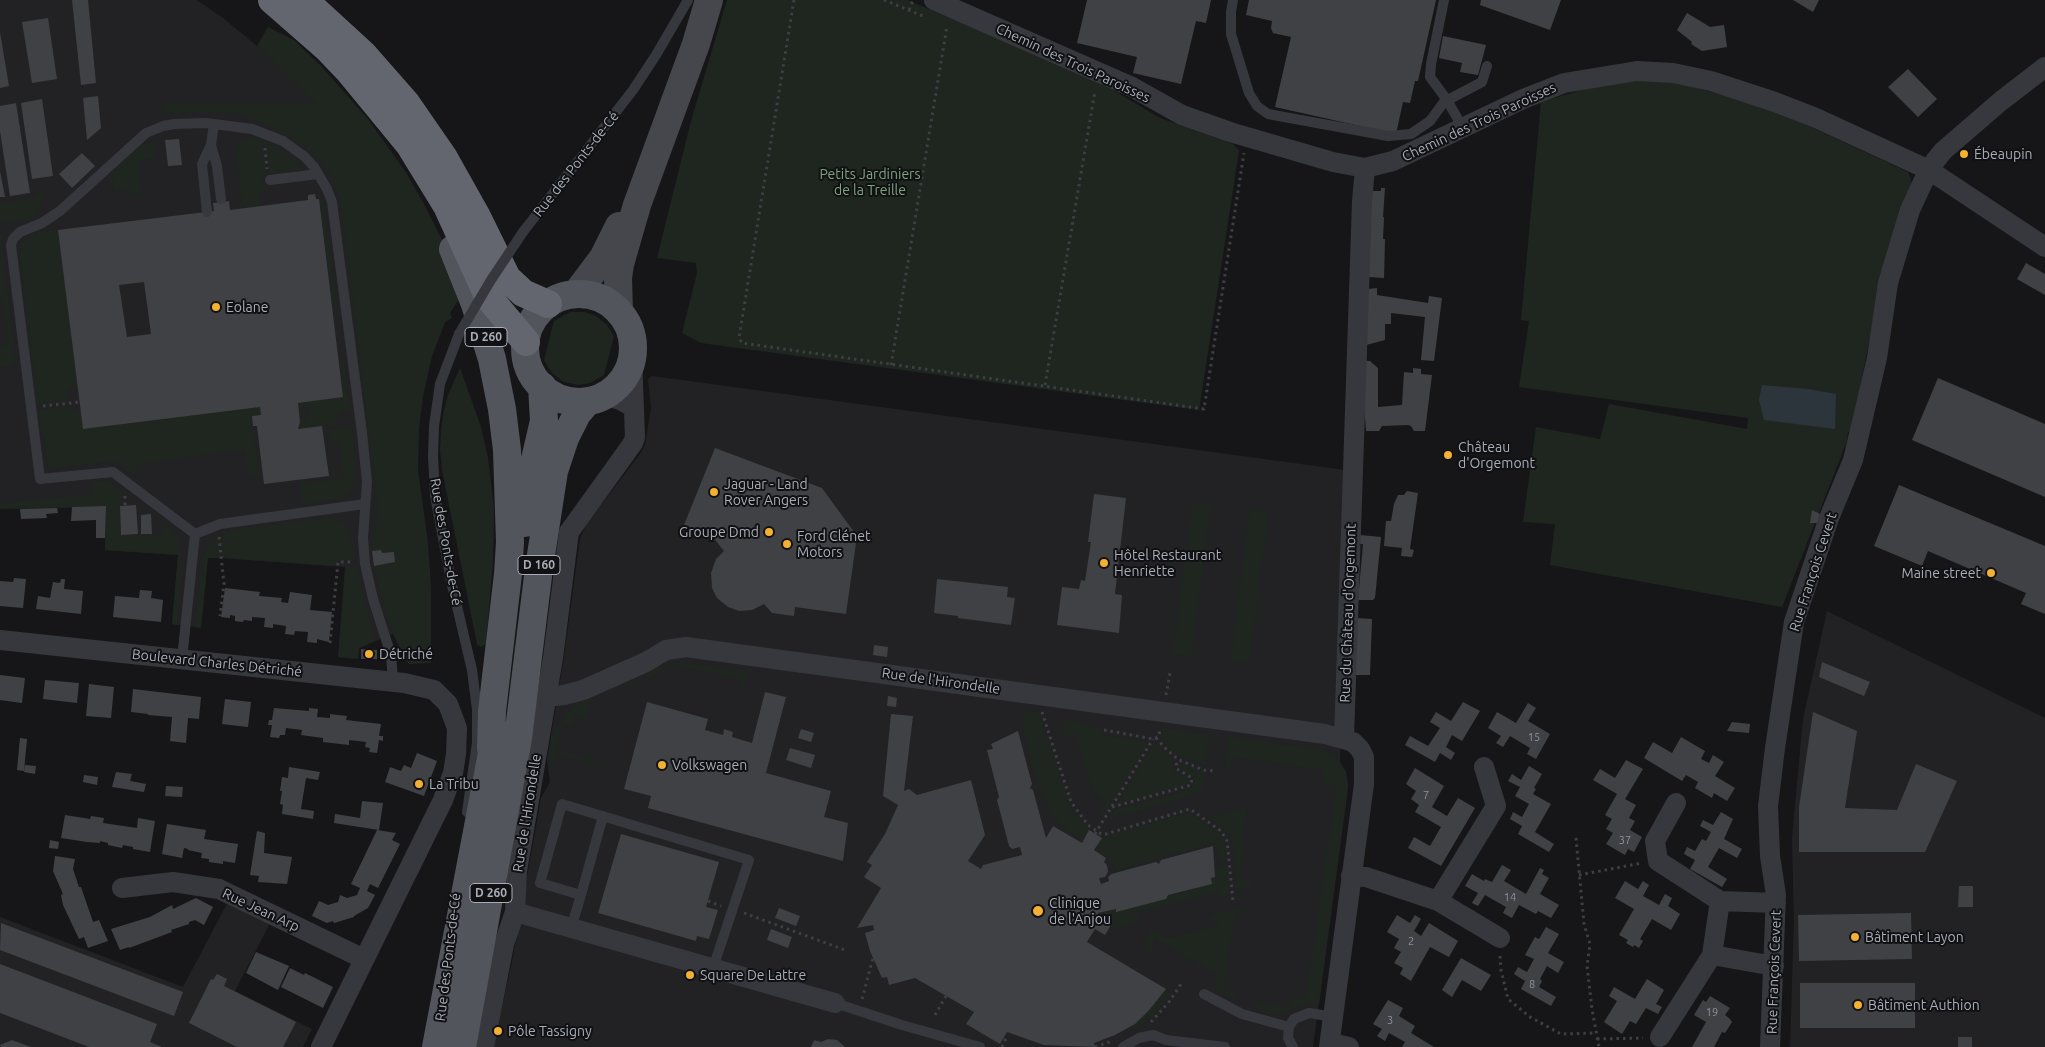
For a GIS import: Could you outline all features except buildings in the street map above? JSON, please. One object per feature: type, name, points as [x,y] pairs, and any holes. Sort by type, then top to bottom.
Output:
[{"type":"highway","name":"D 260","points":[[272,0],[328,49],[349,71],[409,144],[447,206],[489,298],[526,342]]},
{"type":"highway","points":[[304,0],[363,54],[406,103],[444,158],[476,215],[507,278],[523,293],[548,304]]},
{"type":"main road","name":"D 260","points":[[257,0],[327,61],[348,83],[383,128],[419,182],[438,218],[464,272],[486,337],[504,423],[510,510],[508,574],[492,711],[491,748]]},
{"type":"main road","points":[[576,294],[602,258],[626,212],[680,67],[701,0]]},
{"type":"main road","points":[[619,312],[618,278],[620,264],[637,206],[696,44],[709,0]]},
{"type":"main road","points":[[576,294],[597,297],[619,312],[625,320],[631,335],[632,357],[624,377],[618,385],[596,398],[563,399],[552,394],[542,386],[529,366],[526,342],[531,323],[538,312],[548,304],[558,298],[576,294]]},
{"type":"main road","name":"D 260","points":[[445,1043],[467,892],[491,748],[501,713],[530,481],[544,421],[542,386]]},
{"type":"main road","name":"D 160","points":[[518,738],[539,568],[554,471],[564,438],[577,414],[596,398]]},
{"type":"main road","name":"D 260","points":[[445,1043],[518,738]]},
{"type":"street","name":"Chemin des Trois Paroisses","points":[[929,8],[1101,73],[1132,87],[1182,115],[1246,137],[1333,162],[1365,168],[1393,162],[1462,128],[1564,83],[1637,71],[1672,73],[1711,81],[1776,102],[1816,118],[1930,170],[2045,247]]},
{"type":"street","name":"Rue François Cevert","points":[[1770,1047],[1776,903],[1770,856],[1768,806],[1794,622],[1829,518],[1853,460],[1877,358],[1888,284],[1910,210],[1930,170],[1943,151],[2001,101],[2045,67]]},
{"type":"street","name":"Rue du Château d'Orgemont","points":[[1344,738],[1362,202],[1365,168]]},
{"type":"street","name":"Rue de l'Hirondelle","points":[[484,1047],[504,944],[515,912],[517,871],[546,696],[569,532],[633,443],[636,426],[633,407],[632,357]]},
{"type":"street","points":[[596,398],[620,400],[633,407]]},
{"type":"street","name":"Boulevard Charles Détriché","points":[[0,640],[393,682],[434,690],[448,704],[456,728],[456,754],[453,773],[443,800],[364,959]]},
{"type":"street","name":"Rue de l'Hirondelle","points":[[546,696],[564,695],[583,690],[646,662],[666,650],[686,647],[1164,711],[1344,738]]},
{"type":"street","points":[[1337,1046],[1334,1017],[1364,766],[1364,757],[1360,748],[1344,738]]},
{"type":"street","points":[[1438,901],[1496,806],[1484,767]]},
{"type":"street","points":[[1676,803],[1655,841],[1658,861],[1720,901],[1776,903]]},
{"type":"street","points":[[1352,876],[1366,877],[1438,901],[1500,938]]},
{"type":"street","name":"Rue Jean Arp","points":[[122,888],[173,882],[219,889],[364,959]]},
{"type":"street","points":[[1660,1037],[1712,955],[1720,901]]},
{"type":"street","points":[[515,912],[836,1003]]},
{"type":"street","points":[[1712,955],[1774,966]]},
{"type":"street","points":[[321,1047],[364,959]]},
{"type":"lane","name":"Rue des Ponts-de-Cé","points":[[466,825],[477,743],[477,708],[472,670],[451,581],[435,495],[434,426],[440,384],[459,334],[491,280],[523,232],[633,90],[688,0]]},
{"type":"lane","points":[[1233,0],[1231,34],[1249,93],[1257,106],[1268,114],[1388,136],[1411,134],[1430,121],[1447,100],[1482,82],[1487,66]]},
{"type":"lane","points":[[1444,0],[1430,77],[1447,100],[1462,128]]},
{"type":"lane","points":[[195,534],[113,472],[40,479],[11,251],[13,239],[20,232],[42,223],[60,211],[146,133],[174,124],[214,124],[263,132],[284,141],[305,157],[318,174],[332,202],[362,433],[366,482],[363,538],[365,562],[373,598],[391,655],[393,682]]},
{"type":"lane","points":[[207,212],[202,164],[211,145],[214,124]]},
{"type":"lane","points":[[211,145],[217,166],[221,200]]},
{"type":"lane","points":[[270,180],[318,174]]},
{"type":"lane","points":[[195,534],[218,525],[365,504]]},
{"type":"lane","points":[[182,659],[195,534]]},
{"type":"lane","points":[[581,895],[540,883],[562,804],[749,860],[713,968]]},
{"type":"lane","points":[[571,928],[603,816]]},
{"type":"lane","name":"Rue des Ponts-de-Cé","points":[[445,1043],[462,854]]},
{"type":"lane","points":[[1204,994],[1242,1014],[1289,1026]]},
{"type":"lane","points":[[836,1003],[980,1047]]},
{"type":"lane","points":[[1292,1047],[1288,1038],[1289,1026],[1294,1019],[1309,1013],[1334,1017]]},
{"type":"lane","points":[[1119,1043],[1153,1035],[1166,1040],[1224,1047]]},
{"type":"path","points":[[794,0],[738,338],[742,343],[1045,385],[1204,410],[1246,137]]},
{"type":"path","points":[[884,0],[909,10],[929,8]]},
{"type":"path","points":[[909,10],[914,0]]},
{"type":"path","points":[[891,365],[947,25],[940,22]]},
{"type":"path","points":[[1045,385],[1093,97],[1101,73]]},
{"type":"path","points":[[263,132],[270,180]]},
{"type":"path","points":[[31,408],[80,402]]},
{"type":"path","points":[[218,525],[224,584],[220,616]]},
{"type":"path","points":[[330,644],[338,562],[365,562]]},
{"type":"path","points":[[1165,703],[1170,673]]},
{"type":"path","points":[[1039,706],[1046,722],[1071,802],[1088,825],[1096,833],[1106,834],[1190,809],[1221,831],[1227,841],[1234,901]]},
{"type":"path","points":[[1096,833],[1160,734],[1162,723]]},
{"type":"path","points":[[1104,730],[1155,739],[1179,760],[1203,770],[1215,771]]},
{"type":"path","points":[[1112,807],[1190,785],[1192,778],[1177,768],[1176,765],[1179,760]]},
{"type":"path","points":[[1576,838],[1584,924],[1590,944],[1587,966],[1595,1033],[1599,1047]]},
{"type":"path","points":[[1579,875],[1658,861]]},
{"type":"path","points":[[708,901],[845,950]]},
{"type":"path","points":[[1500,938],[1500,970],[1508,999],[1530,1016],[1561,1034],[1595,1033]]},
{"type":"path","points":[[859,1011],[873,958]]},
{"type":"path","points":[[1145,1026],[1169,1002],[1183,981]]},
{"type":"path","points":[[935,1015],[946,996]]},
{"type":"path","points":[[1002,1047],[1006,1038],[1004,1037]]},
{"type":"path","points":[[1597,1040],[1660,1037]]},
{"type":"path","points":[[1094,1047],[1119,1043]]},
{"type":"shaded area","name":"Eolane","points":[[0,0],[197,0],[223,18],[257,46],[337,121],[394,552],[400,631],[359,648],[358,659],[338,657],[345,567],[208,557],[201,628],[172,624],[178,555],[105,550],[106,507],[0,509]]},
{"type":"shaded area","points":[[652,376],[1345,470],[1344,675],[1340,762],[1346,772],[1348,784],[1313,1047],[493,1047],[513,957],[541,798],[550,782],[547,760],[563,664],[580,539],[586,525],[645,445],[651,408],[648,379]]},
{"type":"shaded area","points":[[1762,385],[1808,389],[1836,394],[1835,429],[1764,420],[1759,400]]},
{"type":"shaded area","points":[[1827,611],[2045,718],[2045,1047],[1790,1047],[1794,921],[1792,838],[1803,719]]},
{"type":"shaded area","points":[[228,902],[271,921],[235,991],[312,1029],[303,1047],[0,1047],[0,917],[183,987]]},
{"type":"green space","name":"Petits Jardiniers de la Treille","points":[[727,0],[907,0],[1091,77],[1160,118],[1233,144],[1239,151],[1199,410],[701,343],[682,333],[697,273],[696,263],[657,258],[691,121]]},
{"type":"green space","points":[[268,27],[294,40],[321,66],[368,119],[407,174],[466,288],[450,313],[452,318],[445,322],[432,356],[423,396],[419,429],[418,470],[428,543],[431,587],[431,663],[409,664],[406,660],[393,634],[380,593],[375,566],[394,562],[394,552],[372,551],[378,510],[340,199],[331,176],[318,158],[304,146],[272,127],[236,114],[186,112],[165,116],[162,103],[317,104],[257,46]]},
{"type":"green space","points":[[1649,79],[1689,86],[1770,108],[1908,172],[1912,183],[1882,278],[1851,432],[1848,432],[1847,441],[1782,607],[1550,565],[1555,524],[1523,522],[1536,427],[1600,439],[1609,404],[1747,429],[1748,418],[1519,387],[1529,321],[1521,320],[1541,102],[1592,87]]},
{"type":"green space","points":[[254,137],[263,139],[267,175],[263,175],[265,190],[260,191],[260,206],[242,208],[237,153],[243,141]]},
{"type":"green space","points":[[264,140],[297,160],[300,170],[269,174]]},
{"type":"green space","points":[[155,142],[156,157],[139,160],[142,194],[131,196],[130,189],[114,191],[111,171],[134,148],[142,144]]},
{"type":"green space","points":[[42,190],[43,196],[40,207],[31,219],[0,224],[0,203],[34,197]]},
{"type":"green space","points":[[324,199],[337,306],[332,307],[319,200]]},
{"type":"green space","points":[[0,225],[16,365],[0,367],[0,347],[9,345],[3,300],[0,300]]},
{"type":"green space","points":[[58,229],[78,387],[67,389],[68,400],[37,404],[19,248],[33,234]]},
{"type":"green space","points":[[570,312],[585,312],[596,316],[607,325],[614,336],[604,375],[590,383],[578,385],[564,382],[552,373],[544,360],[554,321]]},
{"type":"green space","points":[[339,360],[344,360],[350,411],[340,412],[336,418],[337,425],[298,429],[300,421],[308,420],[306,407],[299,408],[298,403],[343,397]]},
{"type":"green space","points":[[460,368],[481,427],[488,458],[494,510],[493,561],[486,644],[481,647],[477,644],[442,470],[440,450],[444,410],[448,395]]},
{"type":"green space","points":[[69,406],[70,411],[81,410],[84,429],[260,407],[261,415],[252,417],[259,475],[248,476],[245,450],[137,464],[138,474],[133,474],[122,463],[114,461],[56,468],[50,467],[47,462],[44,436],[41,434],[38,410]]},
{"type":"green space","points":[[352,427],[357,476],[351,490],[338,500],[303,505],[300,484],[343,478],[339,441],[329,442],[328,430]]},
{"type":"green space","points":[[105,481],[122,489],[123,505],[120,506],[121,535],[160,534],[163,532],[166,521],[179,541],[183,565],[177,625],[172,624],[178,555],[105,550],[106,506],[0,509],[0,503],[94,494],[93,484]]},
{"type":"green space","points":[[1193,502],[1211,503],[1192,656],[1189,656],[1173,654]]},
{"type":"green space","points":[[1250,509],[1269,511],[1249,663],[1247,664],[1230,661]]},
{"type":"green space","points":[[329,518],[340,521],[348,528],[356,560],[337,561],[335,566],[223,558],[221,536],[233,530]]},
{"type":"green space","points":[[218,537],[220,558],[208,558],[201,628],[195,627],[202,557],[211,543]]},
{"type":"green space","points":[[346,567],[357,567],[375,641],[359,648],[358,659],[338,657]]},
{"type":"green space","points":[[678,662],[747,672],[742,690],[738,691],[740,679],[675,665],[659,668],[657,674],[644,681],[650,670]]},
{"type":"green space","points":[[633,677],[634,682],[631,689],[628,682],[588,699],[591,704],[587,717],[575,714],[572,726],[563,724],[560,731],[556,750],[587,759],[591,747],[593,748],[590,760],[611,766],[610,769],[557,754],[555,762],[547,760],[553,736],[572,708],[589,697]]},
{"type":"green space","points":[[1024,710],[1039,712],[1070,805],[1089,830],[1083,840],[1069,832],[1053,817],[1043,796],[1032,768],[1024,732]]},
{"type":"green space","points":[[1064,719],[1102,729],[1102,735],[1148,742],[1107,811],[1103,814],[1099,812],[1107,802],[1092,790],[1075,732],[1067,741],[1065,737]]},
{"type":"green space","points":[[1163,728],[1209,735],[1206,766],[1180,757],[1173,751],[1161,739]]},
{"type":"green space","points":[[1228,737],[1319,749],[1333,755],[1346,772],[1347,796],[1319,1004],[1305,1004],[1277,1015],[1261,1012],[1253,1006],[1253,1002],[1288,1007],[1292,1004],[1292,998],[1306,1000],[1336,785],[1322,783],[1323,770],[1233,757],[1230,771],[1225,763]]},
{"type":"green space","points":[[1155,742],[1173,761],[1174,771],[1189,779],[1189,783],[1118,804]]},
{"type":"green space","points":[[1180,763],[1205,774],[1202,788],[1197,793],[1130,814],[1112,818],[1110,816],[1115,809],[1173,795],[1191,788],[1195,779],[1178,768]]},
{"type":"green space","points":[[1247,808],[1239,878],[1253,880],[1249,886],[1238,891],[1231,837],[1224,828],[1207,817]]},
{"type":"green space","points":[[1188,812],[1224,839],[1226,857],[1223,862],[1219,862],[1215,843],[1118,870],[1109,862],[1109,858],[1095,849],[1102,838]]},
{"type":"green space","points":[[1222,866],[1229,869],[1230,890],[1225,897],[1220,899],[1218,892],[1137,913],[1139,920],[1117,929],[1100,918],[1098,913],[1116,909],[1116,911],[1211,884],[1211,878],[1215,876],[1215,868]]},
{"type":"green space","points":[[1238,908],[1246,910],[1248,915],[1235,913],[1223,989],[1236,991],[1233,999],[1216,990],[1216,974],[1154,938],[1153,954],[1145,949],[1144,941],[1150,931],[1154,930],[1167,939],[1219,925],[1207,916]]},
{"type":"green space","points":[[1166,989],[1170,995],[1152,1018],[1135,1030],[1130,1027],[1150,1009]]},
{"type":"place","name":"Ébeaupin","points":[[1964,154]]},
{"type":"place","name":"Eolane","points":[[216,307]]},
{"type":"place","name":"Château d'Orgemont","points":[[1448,455]]},
{"type":"place","name":"Jaguar - Land Rover Angers","points":[[714,492]]},
{"type":"place","name":"Groupe Dmd","points":[[769,532]]},
{"type":"place","name":"Ford Clénet Motors","points":[[787,544]]},
{"type":"place","name":"Hôtel Restaurant Henriette","points":[[1104,563]]},
{"type":"place","name":"Maine street","points":[[1991,573]]},
{"type":"place","name":"Détriché","points":[[369,654]]},
{"type":"place","name":"Volkswagen","points":[[662,765]]},
{"type":"place","name":"La Tribu","points":[[419,784]]},
{"type":"place","name":"Clinique de l'Anjou","points":[[1038,911]]},
{"type":"place","name":"Bâtiment Layon","points":[[1855,937]]},
{"type":"place","name":"Square De Lattre","points":[[690,975]]},
{"type":"place","name":"Bâtiment Authion","points":[[1858,1005]]},
{"type":"place","name":"Pôle Tassigny","points":[[498,1031]]}]
